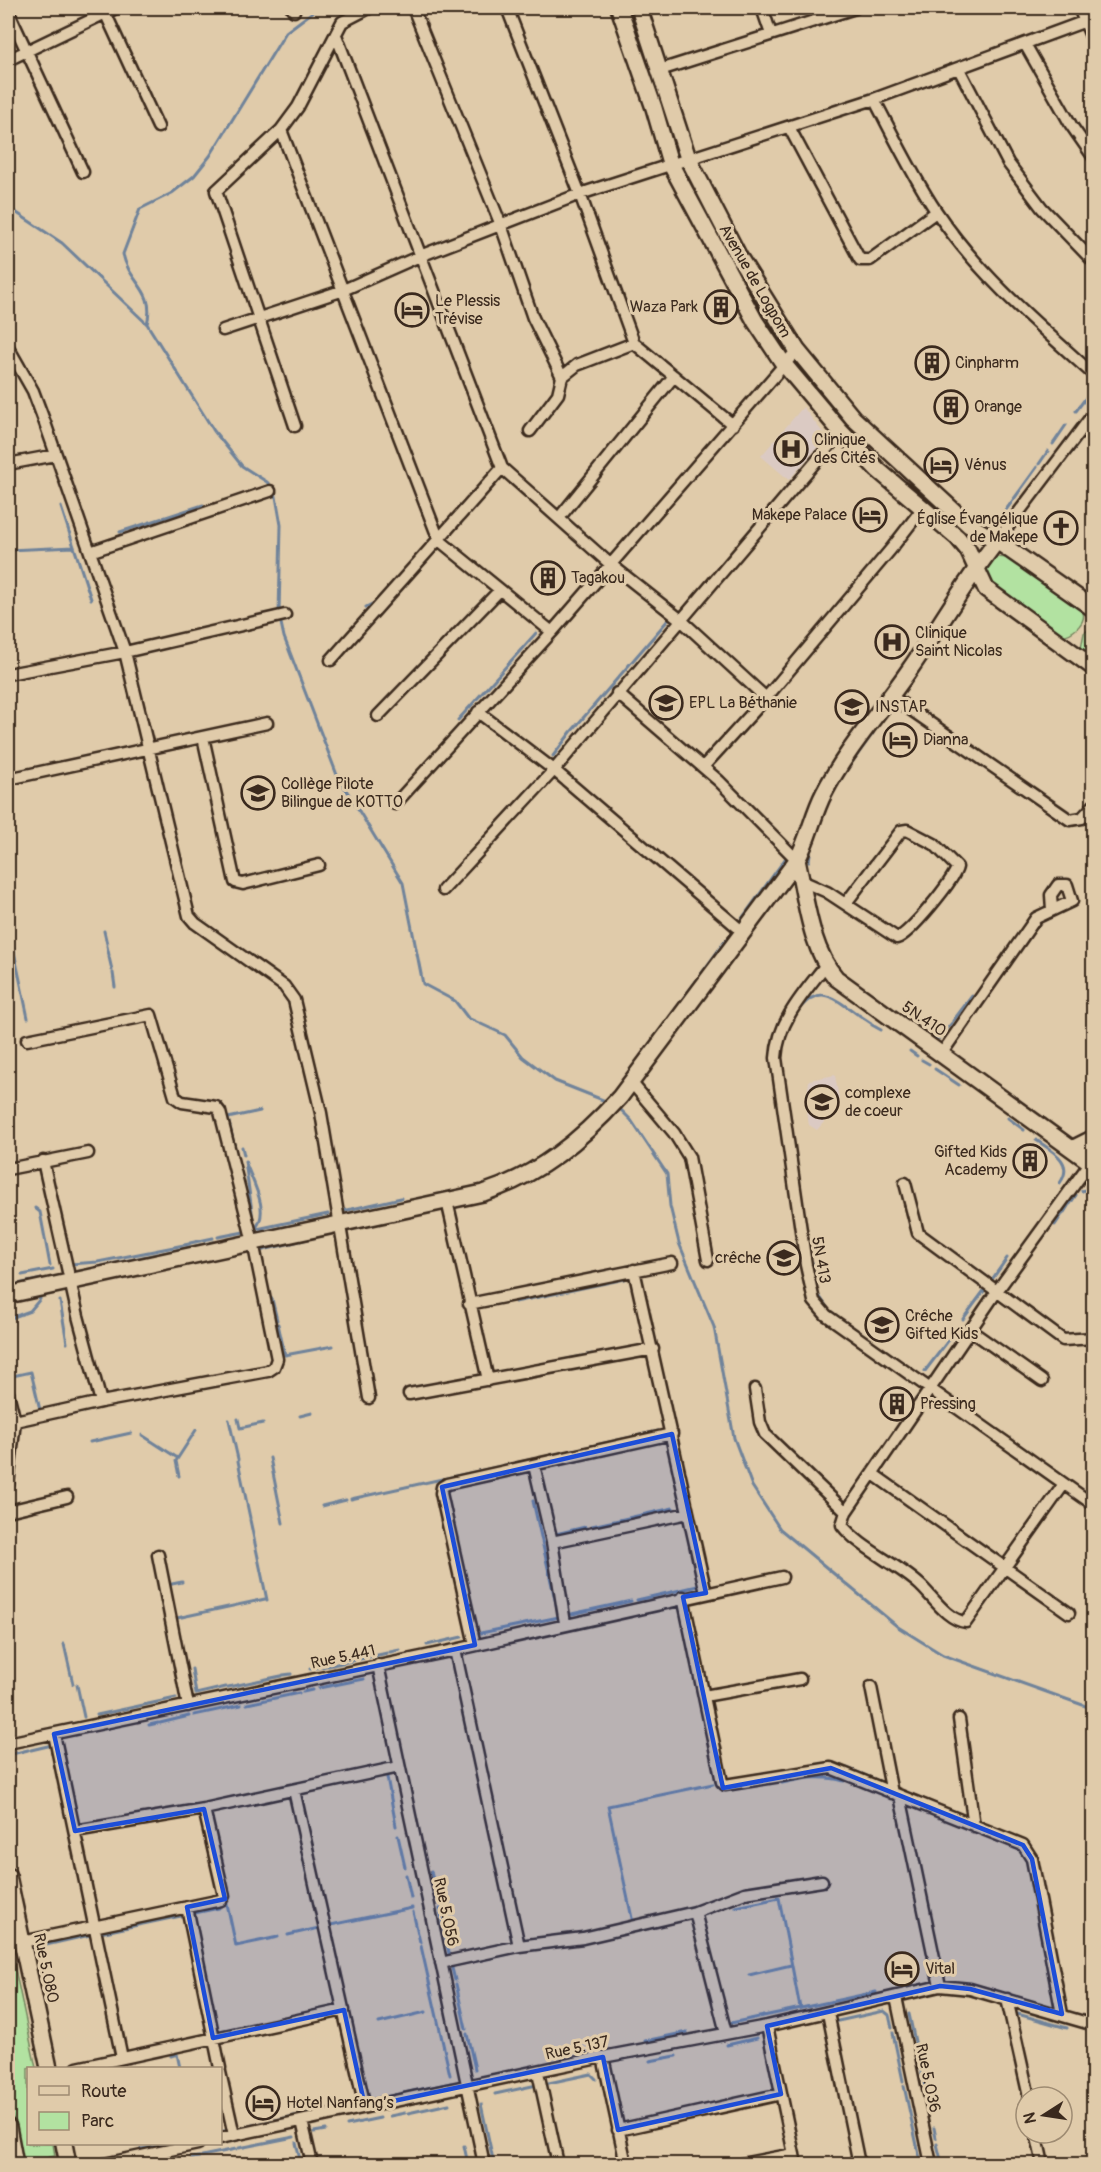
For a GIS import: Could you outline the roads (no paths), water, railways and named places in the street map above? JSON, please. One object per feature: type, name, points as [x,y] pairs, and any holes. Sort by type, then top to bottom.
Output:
[{"type":"main road","name":"Avenue de Logpom","points":[[619,8],[670,163],[726,272],[783,363],[841,432],[878,470],[958,538],[968,550],[986,589],[1094,668]]},
{"type":"main road","name":"Avenue de Logpom","points":[[639,8],[688,158],[739,257],[797,350],[853,418],[969,525],[998,541],[1094,609]]},
{"type":"main road","points":[[8,1295],[447,1202],[500,1187],[531,1173],[553,1159],[597,1122],[620,1097],[797,860],[833,778],[976,568],[998,541]]},
{"type":"main road","name":"5N.410","points":[[797,860],[818,950],[825,966],[847,988],[942,1053],[1092,1164]]},
{"type":"main road","points":[[1072,1149],[1094,1138]]},
{"type":"main road","name":"Rue 5.080","points":[[8,1876],[49,2067]]},
{"type":"main road","points":[[8,2127],[15,2164]]},
{"type":"main road","points":[[64,2145],[68,2164]]},
{"type":"street","points":[[8,60],[104,10],[116,8]]},
{"type":"street","points":[[295,426],[216,192],[281,130],[298,107],[348,17],[369,8]]},
{"type":"street","points":[[413,8],[501,225],[533,318],[562,377],[558,394],[530,431]]},
{"type":"street","points":[[507,8],[580,194],[634,343],[734,425]]},
{"type":"street","points":[[762,8],[771,34]]},
{"type":"street","points":[[660,70],[855,8]]},
{"type":"street","points":[[1079,8],[1089,20],[1094,43]]},
{"type":"street","points":[[104,10],[158,127]]},
{"type":"street","points":[[8,11],[83,172]]},
{"type":"street","points":[[223,330],[341,291],[420,255],[580,194],[670,163],[874,99],[1089,20]]},
{"type":"street","points":[[336,35],[502,468],[610,564],[681,620],[766,698]]},
{"type":"street","points":[[1025,44],[1071,125],[1094,158]]},
{"type":"street","points":[[959,69],[1008,163],[1042,207],[1094,262]]},
{"type":"street","points":[[874,99],[936,212],[979,266],[1023,312],[1094,375]]},
{"type":"street","points":[[789,127],[860,260],[870,260],[936,212]]},
{"type":"street","points":[[281,130],[341,291],[439,540],[498,591],[552,632]]},
{"type":"street","points":[[562,377],[578,365],[634,343]]},
{"type":"street","points":[[8,347],[12,361],[33,391],[125,652],[189,915],[195,923],[284,986],[294,1000],[321,1113],[342,1223],[369,1398]]},
{"type":"street","points":[[395,804],[552,632],[734,425],[783,363],[797,350]]},
{"type":"street","points":[[559,518],[674,376]]},
{"type":"street","points":[[998,541],[1094,413]]},
{"type":"street","points":[[443,890],[554,770],[617,693],[841,432]]},
{"type":"street","points":[[8,464],[56,455]]},
{"type":"street","points":[[331,660],[502,468]]},
{"type":"street","points":[[90,552],[270,491]]},
{"type":"street","points":[[703,767],[766,698],[878,566],[922,508]]},
{"type":"street","points":[[378,716],[498,591]]},
{"type":"street","points":[[8,674],[125,652],[285,615]]},
{"type":"street","points":[[617,693],[703,767],[797,860]]},
{"type":"street","points":[[891,696],[1070,820],[1082,818],[1094,805]]},
{"type":"street","points":[[478,712],[554,770],[743,932]]},
{"type":"street","points":[[8,779],[267,723]]},
{"type":"street","points":[[203,737],[235,882],[243,884],[319,865]]},
{"type":"street","points":[[802,881],[846,903],[893,937],[902,937],[915,925],[957,867],[934,844],[908,830],[901,831],[846,903]]},
{"type":"street","points":[[942,1053],[1036,918],[1052,910]]},
{"type":"street","name":"5N 413","points":[[825,966],[792,1011],[777,1040],[811,1293],[814,1301],[826,1315],[1064,1484],[1091,1500]]},
{"type":"street","points":[[15,1421],[101,1402],[268,1371],[274,1367],[277,1359],[253,1242],[220,1112],[216,1107],[182,1101],[175,1097],[151,1015],[27,1040]]},
{"type":"street","points":[[631,1082],[674,1133],[689,1157],[708,1260]]},
{"type":"street","points":[[8,1169],[88,1153]]},
{"type":"street","points":[[43,1161],[69,1281],[101,1402]]},
{"type":"street","points":[[1064,1484],[972,1617],[966,1622],[961,1622],[919,1584],[844,1529],[842,1521],[929,1388],[997,1291],[1092,1164]]},
{"type":"street","points":[[905,1183],[914,1226],[918,1233],[1063,1340],[1094,1338]]},
{"type":"street","points":[[447,1202],[488,1380]]},
{"type":"street","points":[[469,1304],[672,1263]]},
{"type":"street","points":[[634,1270],[706,1593]]},
{"type":"street","points":[[970,1330],[1042,1381]]},
{"type":"street","points":[[409,1394],[653,1349]]},
{"type":"street","points":[[755,1389],[760,1422],[765,1434],[846,1512]]},
{"type":"street","points":[[8,1393],[15,1421],[8,1485]]},
{"type":"street","points":[[476,1645],[441,1493],[442,1487],[447,1484],[672,1434]]},
{"type":"street","points":[[534,1465],[552,1542],[565,1623]]},
{"type":"street","points":[[873,1474],[1069,1613]]},
{"type":"street","points":[[8,1511],[67,1497]]},
{"type":"street","points":[[552,1542],[688,1513]]},
{"type":"street","points":[[158,1555],[188,1706]]},
{"type":"street","name":"Rue 5.441","points":[[8,1743],[455,1650],[565,1623],[782,1577]]},
{"type":"street","points":[[683,1597],[722,1782],[725,1785],[831,1768],[1023,1845],[1029,1851],[1062,2014]]},
{"type":"street","points":[[455,1650],[519,1946]]},
{"type":"street","name":"Rue 5.056","points":[[378,1665],[484,2164]]},
{"type":"street","points":[[704,1696],[800,1678]]},
{"type":"street","points":[[871,1687],[940,1986]]},
{"type":"street","points":[[959,1719],[974,1826]]},
{"type":"street","points":[[54,1734],[122,2058]]},
{"type":"street","points":[[75,1831],[204,1809],[399,1767]]},
{"type":"street","points":[[294,1790],[365,2107]]},
{"type":"street","points":[[22,1942],[221,1900],[224,1896],[204,1809]]},
{"type":"street","points":[[441,1963],[519,1946],[583,1938],[695,1912],[745,1893],[822,1881]]},
{"type":"street","points":[[187,1907],[219,2067]]},
{"type":"street","points":[[695,1912],[726,2033]]},
{"type":"street","name":"Rue 5.137","points":[[222,2138],[603,2057],[767,2026],[940,1986],[970,1989],[1094,2025]]},
{"type":"street","name":"Rue 5.036","points":[[896,1997],[931,2164]]},
{"type":"street","points":[[1007,2000],[1026,2085]]},
{"type":"street","points":[[82,2067],[344,2010]]},
{"type":"street","points":[[828,2013],[859,2164]]},
{"type":"street","points":[[741,2164],[795,2159],[767,2026]]},
{"type":"street","points":[[603,2057],[626,2164]]},
{"type":"street","points":[[538,2072],[558,2164]]},
{"type":"street","points":[[222,2079],[234,2135]]},
{"type":"street","points":[[618,2130],[781,2094]]},
{"type":"street","points":[[302,2121],[312,2164]]},
{"type":"street","points":[[104,2164],[144,2160],[195,2145]]},
{"type":"street","points":[[1039,2145],[1043,2164]]},
{"type":"waterway","points":[[147,324],[149,312],[145,294],[126,264],[123,254],[140,209],[172,193],[194,176],[210,156],[286,32],[318,8]]},
{"type":"waterway","points":[[8,207],[62,243],[147,324],[214,431],[242,466],[267,482],[275,491],[281,525],[279,614],[284,637],[337,775],[403,883],[423,984],[455,1001],[468,1018],[505,1035],[523,1057],[555,1081],[608,1102]]},
{"type":"waterway","points":[[1076,411],[1094,387]]},
{"type":"waterway","points":[[1053,444],[1066,425]]},
{"type":"waterway","points":[[1071,453],[1082,438]]},
{"type":"waterway","points":[[1039,464],[1048,451]]},
{"type":"waterway","points":[[1003,514],[1037,467]]},
{"type":"waterway","points":[[120,532],[203,505]]},
{"type":"waterway","points":[[61,507],[91,599]]},
{"type":"waterway","points":[[8,550],[74,547]]},
{"type":"waterway","points":[[366,607],[378,601]]},
{"type":"waterway","points":[[553,756],[668,620]]},
{"type":"waterway","points":[[458,720],[536,633]]},
{"type":"waterway","points":[[876,728],[884,717]]},
{"type":"waterway","points":[[850,765],[873,733]]},
{"type":"waterway","points":[[809,861],[811,846]]},
{"type":"waterway","points":[[741,920],[788,855]]},
{"type":"waterway","points":[[811,889],[817,918]]},
{"type":"waterway","points":[[9,928],[28,1018]]},
{"type":"waterway","points":[[104,931],[107,944]]},
{"type":"waterway","points":[[626,1077],[726,940]]},
{"type":"waterway","points":[[107,946],[109,955]]},
{"type":"waterway","points":[[109,957],[112,970]]},
{"type":"waterway","points":[[113,973],[115,987]]},
{"type":"waterway","points":[[800,1008],[812,998],[823,995],[847,1007]]},
{"type":"waterway","points":[[953,1021],[972,996]]},
{"type":"waterway","points":[[849,1008],[857,1014]]},
{"type":"waterway","points":[[859,1015],[871,1023]]},
{"type":"waterway","points":[[929,1038],[939,1038],[952,1023]]},
{"type":"waterway","points":[[872,1025],[881,1030]]},
{"type":"waterway","points":[[910,1051],[917,1056]]},
{"type":"waterway","points":[[922,1060],[929,1064]]},
{"type":"waterway","points":[[935,1069],[959,1085]]},
{"type":"waterway","points":[[617,1106],[631,1120],[667,1174],[670,1206],[679,1243],[714,1327],[734,1438],[752,1486],[780,1529],[898,1627],[943,1655],[1094,1709]]},
{"type":"waterway","points":[[237,1157],[228,1118],[260,1111]]},
{"type":"waterway","points":[[1008,1118],[1024,1130]]},
{"type":"waterway","points":[[1036,1140],[1055,1153],[1063,1163],[1064,1176],[1060,1183]]},
{"type":"waterway","points":[[242,1147],[244,1155]]},
{"type":"waterway","points":[[253,1219],[245,1161],[261,1205],[261,1214],[255,1229]]},
{"type":"waterway","points":[[1082,1191],[1094,1187]]},
{"type":"waterway","points":[[1070,1204],[1076,1195]]},
{"type":"waterway","points":[[343,1211],[401,1198]]},
{"type":"waterway","points":[[345,1215],[401,1203]]},
{"type":"waterway","points":[[1063,1214],[1068,1206]]},
{"type":"waterway","points":[[35,1208],[40,1212],[50,1265]]},
{"type":"waterway","points":[[257,1229],[328,1214]]},
{"type":"waterway","points":[[1055,1225],[1061,1216]]},
{"type":"waterway","points":[[256,1233],[329,1218]]},
{"type":"waterway","points":[[350,1229],[404,1218]]},
{"type":"waterway","points":[[218,1237],[244,1232]]},
{"type":"waterway","points":[[259,1251],[336,1232]]},
{"type":"waterway","points":[[217,1242],[245,1236]]},
{"type":"waterway","points":[[190,1243],[213,1238]]},
{"type":"waterway","points":[[159,1254],[214,1242]]},
{"type":"waterway","points":[[70,1264],[98,1262],[189,1244]]},
{"type":"waterway","points":[[102,1266],[157,1254]]},
{"type":"waterway","points":[[991,1281],[1007,1258]]},
{"type":"waterway","points":[[812,1262],[813,1271]]},
{"type":"waterway","points":[[72,1273],[100,1267]]},
{"type":"waterway","points":[[22,1275],[53,1269]]},
{"type":"waterway","points":[[8,1286],[42,1279]]},
{"type":"waterway","points":[[515,1302],[625,1279]]},
{"type":"waterway","points":[[963,1319],[986,1288]]},
{"type":"waterway","points":[[820,1297],[829,1310]]},
{"type":"waterway","points":[[8,1319],[30,1311],[40,1299]]},
{"type":"waterway","points":[[272,1299],[277,1320]]},
{"type":"waterway","points":[[60,1301],[67,1343]]},
{"type":"waterway","points":[[278,1324],[285,1355],[333,1346]]},
{"type":"waterway","points":[[925,1371],[951,1337]]},
{"type":"waterway","points":[[563,1360],[592,1354]]},
{"type":"waterway","points":[[8,1377],[31,1372],[40,1410]]},
{"type":"waterway","points":[[73,1414],[99,1408]]},
{"type":"waterway","points":[[300,1416],[312,1413]]},
{"type":"waterway","points":[[238,1419],[240,1428],[263,1423]]},
{"type":"waterway","points":[[229,1420],[238,1459]]},
{"type":"waterway","points":[[179,1476],[176,1461],[196,1430]]},
{"type":"waterway","points":[[534,1459],[658,1431]]},
{"type":"waterway","points":[[90,1442],[131,1433]]},
{"type":"waterway","points":[[142,1435],[176,1457]]},
{"type":"waterway","points":[[270,1458],[283,1523]]},
{"type":"waterway","points":[[351,1499],[533,1459]]},
{"type":"waterway","points":[[238,1461],[250,1518]]},
{"type":"waterway","points":[[322,1506],[346,1500]]},
{"type":"waterway","points":[[481,1633],[559,1617],[533,1501]]},
{"type":"waterway","points":[[592,1526],[673,1508]]},
{"type":"waterway","points":[[250,1520],[267,1600]]},
{"type":"waterway","points":[[556,1534],[585,1527]]},
{"type":"waterway","points":[[167,1585],[182,1582]]},
{"type":"waterway","points":[[637,1600],[702,1585]]},
{"type":"waterway","points":[[177,1618],[265,1599]]},
{"type":"waterway","points":[[567,1615],[631,1601]]},
{"type":"waterway","points":[[427,1645],[462,1637]]},
{"type":"waterway","points":[[64,1644],[73,1684]]},
{"type":"waterway","points":[[390,1652],[400,1650]]},
{"type":"waterway","points":[[328,1666],[387,1653]]},
{"type":"waterway","points":[[310,1669],[326,1666]]},
{"type":"waterway","points":[[192,1669],[196,1694],[226,1687]]},
{"type":"waterway","points":[[283,1675],[291,1674]]},
{"type":"waterway","points":[[228,1687],[281,1676]]},
{"type":"waterway","points":[[319,1688],[364,1679]]},
{"type":"waterway","points":[[77,1685],[84,1717]]},
{"type":"waterway","points":[[303,1692],[312,1690]]},
{"type":"waterway","points":[[247,1704],[299,1693]]},
{"type":"waterway","points":[[97,1715],[176,1698]]},
{"type":"waterway","points":[[194,1715],[241,1705]]},
{"type":"waterway","points":[[160,1723],[189,1716]]},
{"type":"waterway","points":[[149,1725],[158,1723]]},
{"type":"waterway","points":[[31,1750],[52,1745]]},
{"type":"waterway","points":[[8,1755],[28,1750]]},
{"type":"waterway","points":[[847,1768],[886,1784]]},
{"type":"waterway","points":[[752,1775],[778,1771]]},
{"type":"waterway","points":[[387,1777],[396,1826]]},
{"type":"waterway","points":[[782,1783],[813,1778],[844,1781]]},
{"type":"waterway","points":[[633,1923],[608,1806],[713,1784]]},
{"type":"waterway","points":[[398,1836],[405,1867]]},
{"type":"waterway","points":[[302,1851],[307,1876]]},
{"type":"waterway","points":[[431,1871],[435,1890]]},
{"type":"waterway","points":[[406,1875],[411,1898]]},
{"type":"waterway","points":[[736,1907],[779,1898],[800,2008]]},
{"type":"waterway","points":[[226,1899],[236,1946],[278,1937]]},
{"type":"waterway","points":[[190,1914],[219,1908]]},
{"type":"waterway","points":[[326,1926],[412,1908]]},
{"type":"waterway","points":[[440,1909],[450,1958]]},
{"type":"waterway","points":[[413,1912],[420,1942]]},
{"type":"waterway","points":[[100,1933],[181,1916]]},
{"type":"waterway","points":[[288,1935],[319,1928]]},
{"type":"waterway","points":[[33,1948],[90,1935]]},
{"type":"waterway","points":[[421,1946],[450,2075]]},
{"type":"waterway","points":[[453,1966],[521,1951]]},
{"type":"waterway","points":[[451,1964],[455,1980]]},
{"type":"waterway","points":[[749,1975],[791,1965]]},
{"type":"waterway","points":[[456,1984],[466,2029]]},
{"type":"waterway","points":[[731,2023],[876,1992]]},
{"type":"waterway","points":[[838,2021],[884,2011],[889,2015],[892,2028]]},
{"type":"waterway","points":[[379,2023],[426,2012]]},
{"type":"waterway","points":[[1014,2013],[1067,2028]]},
{"type":"waterway","points":[[909,2014],[921,2069]]},
{"type":"waterway","points":[[645,2041],[687,2032]]},
{"type":"waterway","points":[[893,2033],[903,2081]]},
{"type":"waterway","points":[[467,2034],[475,2069]]},
{"type":"waterway","points":[[727,2045],[757,2038]]},
{"type":"waterway","points":[[171,2056],[177,2054],[180,2067]]},
{"type":"waterway","points":[[650,2061],[676,2056]]},
{"type":"waterway","points":[[922,2072],[927,2097]]},
{"type":"waterway","points":[[544,2084],[591,2074],[596,2079]]},
{"type":"waterway","points":[[367,2101],[451,2083]]},
{"type":"waterway","points":[[495,2094],[537,2085]]},
{"type":"waterway","points":[[904,2086],[921,2164]]},
{"type":"waterway","points":[[235,2129],[358,2102]]},
{"type":"waterway","points":[[408,2113],[449,2104]]},
{"type":"waterway","points":[[481,2104],[494,2164]]},
{"type":"waterway","points":[[390,2116],[405,2113]]},
{"type":"waterway","points":[[347,2125],[380,2118]]},
{"type":"waterway","points":[[934,2128],[936,2138]]},
{"type":"waterway","points":[[222,2132],[228,2130]]},
{"type":"waterway","points":[[314,2132],[326,2130]]},
{"type":"waterway","points":[[239,2148],[294,2137]]},
{"type":"waterway","points":[[296,2143],[301,2164]]},
{"type":"waterway","points":[[937,2144],[942,2164]]},
{"type":"waterway","points":[[141,2149],[161,2145]]},
{"type":"waterway","points":[[464,2146],[468,2164]]},
{"type":"waterway","points":[[202,2156],[236,2149]]},
{"type":"waterway","points":[[192,2158],[199,2157]]},
{"type":"place","name":"Waza Park","points":[[721,307]]},
{"type":"place","name":"Le Plessis Trévise","points":[[412,310]]},
{"type":"place","name":"Cinpharm","points":[[932,363]]},
{"type":"place","name":"Orange","points":[[951,407]]},
{"type":"place","name":"Clinique des Cités","points":[[791,449]]},
{"type":"place","name":"Vénus","points":[[941,465]]},
{"type":"place","name":"Makepe Palace","points":[[870,515]]},
{"type":"place","name":"Église Évangélique de Makepe","points":[[1061,528]]},
{"type":"place","name":"Tagakou","points":[[548,578]]},
{"type":"place","name":"Clinique Saint Nicolas","points":[[892,642]]},
{"type":"place","name":"EPL La Béthanie","points":[[666,703]]},
{"type":"place","name":"INSTAP","points":[[852,707]]},
{"type":"place","name":"Dianna","points":[[900,740]]},
{"type":"place","name":"Collège Pilote Bilingue de KOTTO","points":[[258,793]]},
{"type":"place","name":"complexe de coeur","points":[[822,1102]]},
{"type":"place","name":"Gifted Kids Academy","points":[[1030,1161]]},
{"type":"place","name":"crêche","points":[[784,1258]]},
{"type":"place","name":"Crêche Gifted Kids","points":[[882,1325]]},
{"type":"place","name":"Pressing","points":[[897,1404]]},
{"type":"place","name":"Vital","points":[[902,1969]]},
{"type":"place","name":"Hotel Nanfang’s","points":[[263,2103]]}]
